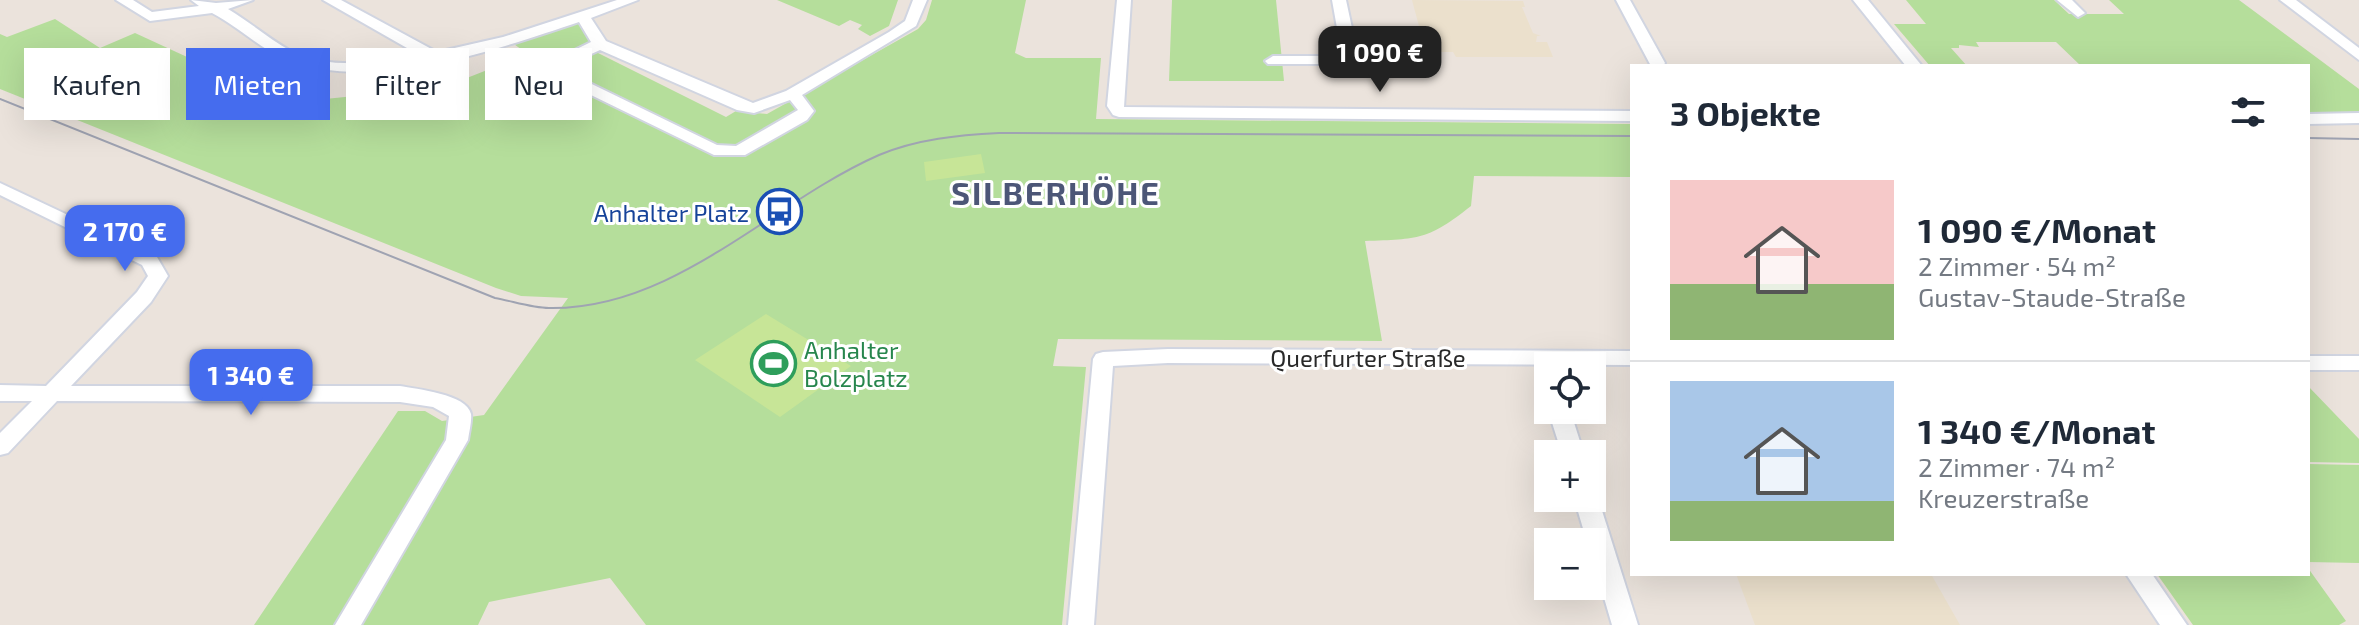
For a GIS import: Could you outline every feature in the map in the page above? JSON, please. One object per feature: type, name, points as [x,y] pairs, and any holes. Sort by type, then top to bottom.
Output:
[{"type":"street","points":[[123,0],[150,17],[187,10],[219,10],[246,0]]},
{"type":"street","points":[[198,0],[219,10],[289,57],[317,64],[346,65]]},
{"type":"street","points":[[330,0],[418,48]]},
{"type":"street","points":[[469,49],[631,0]]},
{"type":"street","points":[[582,16],[600,44],[743,107],[754,108],[792,94],[911,23],[920,0]]},
{"type":"street","points":[[1124,0],[1115,106],[1119,112],[1630,116]]},
{"type":"street","points":[[1273,61],[1351,61],[1339,0]]},
{"type":"street","points":[[1623,0],[1657,63]]},
{"type":"street","points":[[1860,0],[1912,64]]},
{"type":"street","points":[[2064,0],[2078,13]]},
{"type":"street","points":[[2287,0],[2359,55]]},
{"type":"street","points":[[600,44],[567,57],[555,65],[556,72],[714,150],[739,151],[801,117],[806,111],[805,106],[792,94]]},
{"type":"street","points":[[2310,119],[2359,118]]},
{"type":"street","points":[[0,188],[150,261],[158,276],[144,297],[0,447]]},
{"type":"street","name":"Querfurter Straße","points":[[1081,625],[1103,359],[1168,356],[1534,366]]},
{"type":"street","name":"Querfurter Straße","points":[[1606,360],[1630,358]]},
{"type":"street","points":[[2310,363],[2359,363]]},
{"type":"street","points":[[0,393],[400,394],[438,400],[460,413],[457,440],[348,625]]},
{"type":"street","points":[[1590,512],[1625,625]]},
{"type":"street","points":[[2139,576],[2174,625]]},
{"type":"shaded area","points":[[1412,0],[1523,1],[1525,7],[1522,7],[1533,33],[1541,36],[1537,36],[1536,42],[1547,42],[1553,57],[1456,57],[1453,52],[1426,52]]},
{"type":"shaded area","points":[[1737,576],[1932,576],[1960,625],[1755,625]]},
{"type":"green space","points":[[777,0],[898,0],[889,26],[870,36],[858,29],[862,25],[850,20],[839,26]]},
{"type":"green space","points":[[932,0],[1026,0],[1015,53],[1026,58],[1101,58],[1096,119],[1630,124],[1630,177],[1474,176],[1471,206],[1444,226],[1422,236],[1365,241],[1382,341],[1058,339],[1053,366],[1086,367],[1062,625],[646,625],[610,578],[489,602],[478,625],[254,625],[398,411],[425,411],[442,421],[484,415],[568,298],[521,296],[496,288],[77,120],[170,120],[170,49],[186,56],[186,120],[330,120],[330,98],[346,97],[346,120],[469,120],[469,77],[485,71],[485,120],[592,120],[592,48],[519,48],[508,40],[579,19],[596,52],[726,117],[736,111],[767,114],[918,29],[926,20]]},
{"type":"green space","points":[[1172,0],[1276,0],[1284,81],[1169,81]]},
{"type":"green space","points":[[1906,0],[2054,0],[2069,14],[2124,14],[2109,0],[2239,0],[2359,89],[2359,112],[2310,112],[2310,64],[2079,64],[2056,42],[1976,42],[1979,47],[1959,45],[1959,48],[1951,48],[1965,64],[1928,64],[1894,24],[1926,24]]},
{"type":"green space","points":[[55,19],[100,48],[24,48],[24,99],[0,89],[0,34],[7,37]]},
{"type":"green space","points":[[135,33],[168,48],[100,48]]},
{"type":"green space","points":[[981,154],[985,173],[926,181],[924,162]]},
{"type":"green space","name":"Anhalter Bolzplatz","points":[[766,314],[851,366],[780,417],[695,360]]},
{"type":"green space","points":[[2310,388],[2359,439],[2359,463],[2310,462]]},
{"type":"green space","points":[[2310,464],[2359,465],[2359,563],[2310,562]]},
{"type":"green space","points":[[2310,571],[2346,621],[2339,625],[2193,625],[2158,576],[2310,576]]},
{"type":"tram line","points":[[0,99],[495,298],[549,308],[595,304],[638,292],[720,250],[839,175],[879,155],[938,139],[999,133],[1630,136]]},
{"type":"tram line","points":[[2310,138],[2359,139]]},
{"type":"place","name":"Anhalter Platz","points":[[780,212]]},
{"type":"place","name":"Anhalter Bolzplatz","points":[[773,363]]},
{"type":"district","name":"SILBERHÖHE","points":[[1056,192]]}]
